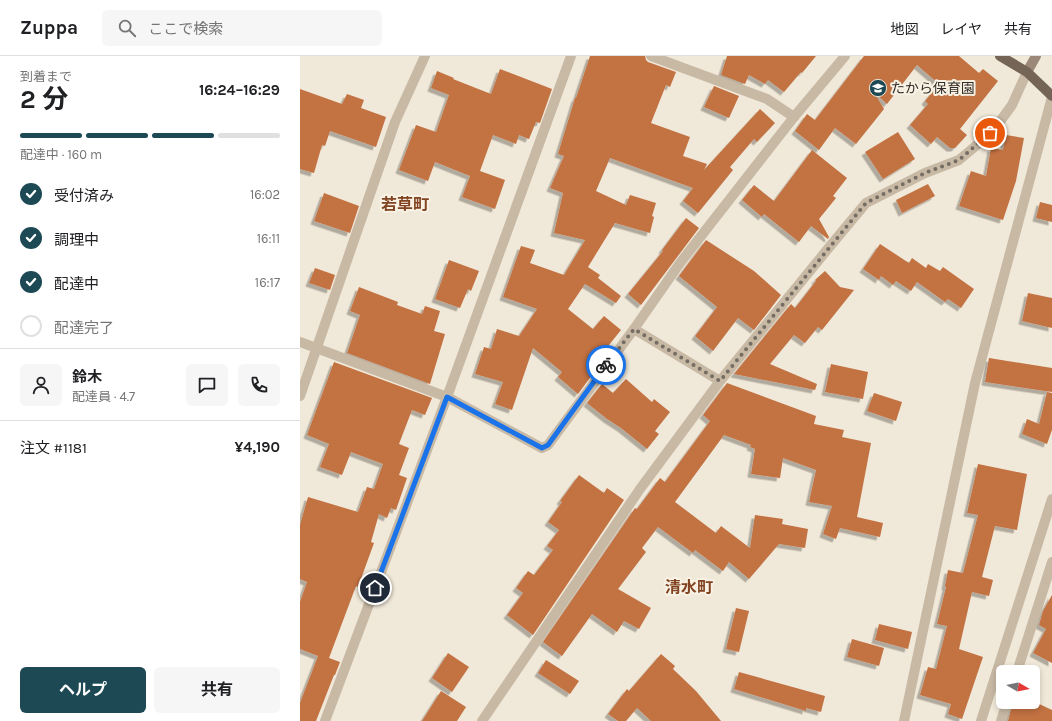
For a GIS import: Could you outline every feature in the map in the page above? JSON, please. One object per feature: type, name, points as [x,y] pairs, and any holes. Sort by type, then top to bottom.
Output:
[{"type":"main road","points":[[1000,56],[1027,72],[1052,97]]},
{"type":"street","points":[[300,396],[395,122],[425,56]]},
{"type":"street","points":[[325,721],[447,397],[571,56]]},
{"type":"street","points":[[651,56],[767,98],[794,117]]},
{"type":"street","points":[[300,342],[447,397],[542,448],[548,445],[634,329],[680,263],[794,117],[846,56]]},
{"type":"street","points":[[482,721],[640,489],[720,381],[866,203],[925,173],[959,160],[984,140],[996,127],[1012,105],[1036,56]]},
{"type":"street","points":[[907,721],[975,383],[1052,97]]},
{"type":"street","points":[[634,329],[720,381]]},
{"type":"street","points":[[981,721],[1052,499]]},
{"type":"street","points":[[1019,665],[1052,565]]},
{"type":"street","points":[[1001,721],[1005,709]]},
{"type":"building","points":[[590,56],[645,56],[648,62],[676,72],[670,87],[666,85],[651,123],[690,137],[683,156],[707,164],[704,170],[760,109],[775,123],[757,142],[754,139],[730,167],[733,170],[698,213],[683,201],[693,188],[610,158],[596,191],[626,205],[630,195],[656,203],[652,216],[654,217],[650,233],[615,223],[588,267],[600,275],[598,278],[621,296],[616,303],[585,284],[568,309],[593,329],[604,316],[621,330],[592,366],[593,367],[589,372],[592,375],[578,394],[558,377],[562,372],[533,348],[512,410],[495,404],[503,382],[475,374],[484,347],[491,349],[497,329],[519,336],[537,309],[503,297],[521,246],[535,250],[530,263],[564,275],[585,240],[554,233],[563,193],[550,188],[564,156],[558,154],[575,98]]},
{"type":"building","points":[[727,56],[816,56],[784,92],[768,80],[765,84],[749,75],[745,84],[721,75]]},
{"type":"building","points":[[864,56],[959,56],[979,73],[983,69],[998,81],[960,129],[967,135],[955,148],[950,148],[937,137],[931,144],[910,125],[928,104],[925,101],[939,84],[917,65],[887,104],[874,92],[884,109],[856,144],[835,128],[819,150],[795,131],[807,114],[815,120]]},
{"type":"building","points":[[500,69],[552,89],[540,123],[536,122],[529,139],[519,135],[516,144],[493,135],[480,171],[505,180],[495,209],[462,197],[470,176],[435,162],[428,181],[399,170],[416,125],[436,132],[449,95],[431,88],[437,71],[491,94]]},
{"type":"building","points":[[714,86],[739,96],[729,118],[704,107]]},
{"type":"building","points":[[300,89],[342,104],[347,94],[364,100],[361,108],[386,117],[376,147],[330,131],[325,146],[322,145],[314,173],[300,169]]},
{"type":"building","points":[[898,132],[915,159],[883,179],[865,152]]},
{"type":"building","points":[[1006,135],[1024,138],[1016,181],[1003,220],[959,206],[971,171],[986,176],[991,148],[1003,150]]},
{"type":"building","points":[[812,150],[847,178],[833,196],[836,198],[819,219],[829,237],[828,239],[811,226],[799,242],[764,214],[762,217],[742,200],[754,185],[774,201]]},
{"type":"building","points":[[928,184],[935,196],[902,213],[896,200]]},
{"type":"building","points":[[324,193],[359,206],[350,233],[314,221]]},
{"type":"building","points":[[1040,202],[1052,205],[1052,222],[1036,218]]},
{"type":"building","points":[[686,218],[699,228],[641,305],[628,294],[663,251],[662,250]]},
{"type":"building","points":[[706,240],[754,271],[781,295],[754,330],[738,318],[713,351],[695,336],[717,307],[679,276]]},
{"type":"building","points":[[880,244],[909,263],[912,258],[926,268],[928,264],[940,271],[943,267],[974,289],[961,308],[948,299],[945,302],[917,282],[911,291],[896,281],[893,285],[881,276],[879,280],[863,269]]},
{"type":"building","points":[[449,260],[479,271],[471,291],[468,289],[460,308],[435,299]]},
{"type":"building","points":[[315,268],[335,275],[330,290],[309,283]]},
{"type":"building","points":[[825,271],[840,287],[854,290],[822,330],[818,327],[805,343],[794,335],[770,364],[817,384],[815,390],[734,374],[791,304],[795,308],[816,281],[815,280]]},
{"type":"building","points":[[359,287],[398,302],[397,305],[422,314],[425,306],[440,311],[434,331],[445,334],[430,384],[347,353],[360,315],[350,311]]},
{"type":"building","points":[[1028,293],[1052,298],[1052,328],[1022,321]]},
{"type":"building","points":[[989,358],[1052,368],[1052,392],[985,382]]},
{"type":"building","points":[[334,362],[432,398],[425,415],[412,410],[399,444],[409,448],[399,475],[407,478],[396,510],[391,508],[387,518],[379,514],[371,542],[374,543],[329,658],[340,662],[335,675],[316,721],[300,721],[300,703],[318,656],[300,649],[300,602],[307,582],[300,579],[300,525],[308,497],[358,512],[367,487],[374,489],[383,464],[351,452],[342,475],[320,467],[329,444],[307,435]]},
{"type":"building","points":[[831,364],[868,372],[863,399],[825,392]]},
{"type":"building","points":[[626,379],[652,402],[654,399],[670,412],[655,431],[659,434],[647,449],[587,403],[602,384],[613,393]]},
{"type":"building","points":[[727,383],[816,416],[814,424],[844,430],[842,437],[871,443],[857,517],[883,523],[880,537],[840,528],[836,539],[823,534],[832,506],[809,502],[816,470],[783,458],[780,478],[751,474],[755,449],[750,447],[751,445],[724,435],[675,502],[716,533],[721,526],[750,548],[755,515],[783,519],[782,524],[808,529],[805,548],[779,544],[749,579],[729,562],[723,571],[695,550],[693,553],[658,527],[642,548],[646,552],[618,589],[651,608],[639,629],[624,621],[617,632],[592,614],[562,656],[543,642],[635,508],[637,509],[660,478],[665,482],[710,421],[703,415]]},
{"type":"building","points":[[1047,392],[1052,393],[1052,430],[1047,444],[1022,434],[1027,419],[1039,424]]},
{"type":"building","points":[[874,393],[902,402],[896,421],[867,411]]},
{"type":"building","points":[[978,464],[1027,474],[1017,530],[995,526],[982,577],[993,580],[989,596],[972,592],[959,649],[983,657],[962,719],[948,714],[951,704],[920,695],[928,667],[936,669],[947,626],[937,624],[946,587],[948,570],[963,573],[978,515],[967,513]]},
{"type":"building","points":[[579,475],[604,493],[607,488],[624,500],[533,635],[507,615],[523,593],[516,588],[528,571],[534,575],[553,550],[547,546],[559,530],[548,522],[562,502],[560,501]]},
{"type":"building","points":[[1052,595],[1052,663],[1033,653],[1046,629],[1039,625],[1043,611]]},
{"type":"building","points":[[736,608],[749,611],[739,652],[726,649]]},
{"type":"building","points":[[879,624],[912,632],[908,649],[875,640]]},
{"type":"building","points":[[852,639],[884,648],[879,666],[847,657]]},
{"type":"building","points":[[448,653],[469,667],[452,692],[432,678]]},
{"type":"building","points":[[661,654],[675,666],[673,669],[696,691],[721,721],[651,721],[637,708],[626,721],[618,721],[608,714],[627,689],[629,691]]},
{"type":"building","points":[[546,660],[579,681],[570,694],[538,673]]},
{"type":"building","points":[[739,672],[825,696],[821,712],[806,708],[806,711],[734,689]]},
{"type":"building","points":[[441,691],[466,707],[457,721],[422,721]]},
{"type":"building","points":[[1040,704],[1052,710],[1052,721],[1008,721],[1011,709],[1040,709]]},
{"type":"way so far","points":[[606,365],[634,329],[720,381],[866,203],[925,173],[959,160],[984,140],[990,133]]},
{"type":"place","name":"たから保育園","points":[[878,88]]},
{"type":"district","name":"若草町","points":[[405,204]]},
{"type":"district","name":"清水町","points":[[689,587]]},
{"type":"route","points":[[375,588],[447,397],[542,448],[548,445],[606,365]]}]
